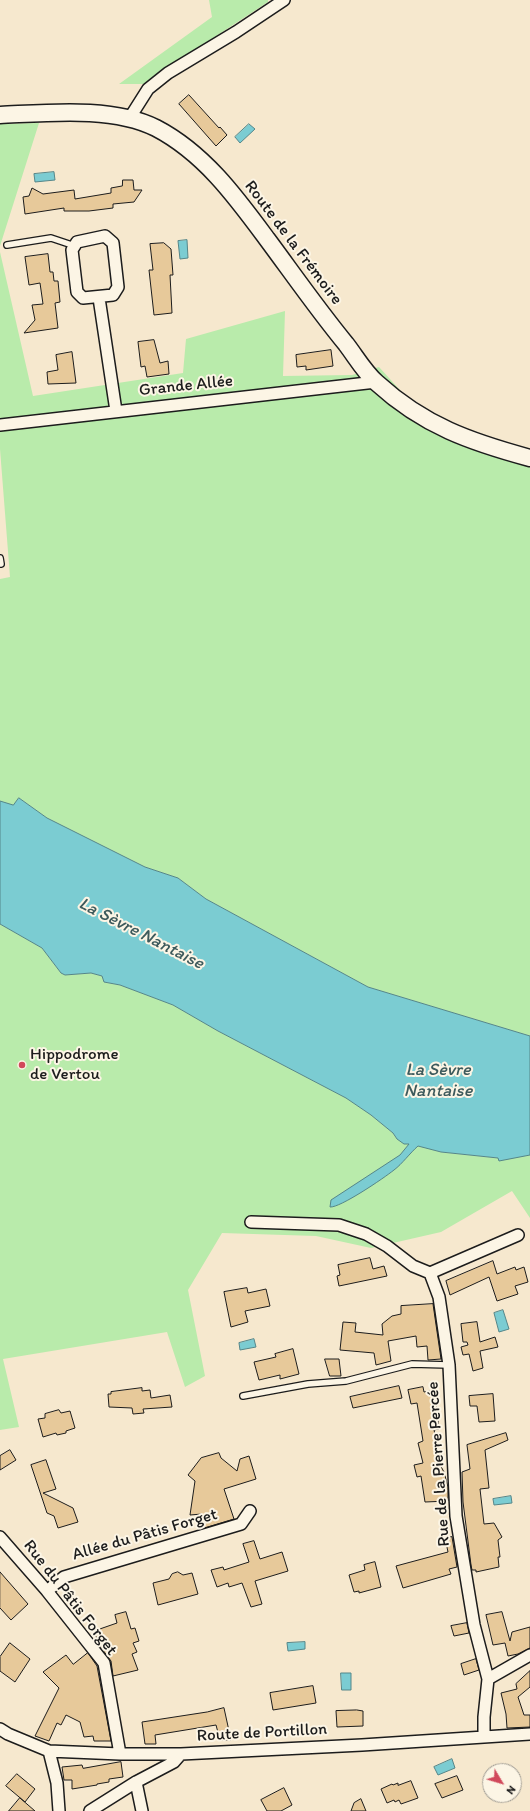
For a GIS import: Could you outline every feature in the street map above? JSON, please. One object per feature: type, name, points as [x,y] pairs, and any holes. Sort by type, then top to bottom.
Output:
[{"type":"street","points":[[128,119],[148,89],[168,73],[236,32],[284,0]]},
{"type":"street","name":"Route de la Frémoire","points":[[0,115],[86,113],[128,119],[156,128],[186,147],[212,170],[256,224],[339,336],[376,382],[397,399],[429,421],[460,436],[486,446],[530,458]]},
{"type":"street","points":[[105,236],[113,243],[118,287],[113,295],[99,298],[83,298],[77,292],[72,250],[77,242],[105,236]]},
{"type":"street","points":[[99,298],[116,411]]},
{"type":"street","name":"Grande Allée","points":[[0,425],[376,382]]},
{"type":"street","points":[[251,1222],[339,1225],[366,1234],[387,1246],[413,1266],[430,1273],[518,1235]]},
{"type":"street","name":"Rue de la Pierre Percée","points":[[430,1273],[439,1297],[449,1365],[456,1516],[474,1625],[488,1679]]},
{"type":"street","name":"Allée du Pâtis Forget","points":[[47,1591],[64,1577],[242,1524],[250,1511]]},
{"type":"street","name":"Rue du Pâtis Forget","points":[[0,1537],[47,1591],[104,1663],[120,1754]]},
{"type":"street","points":[[484,1736],[484,1717],[488,1679],[530,1655]]},
{"type":"street","name":"Route de Portillon","points":[[0,1729],[8,1734],[49,1751],[120,1754],[181,1754],[362,1745],[530,1734]]},
{"type":"street","points":[[49,1751],[57,1784],[59,1811]]},
{"type":"street","points":[[90,1811],[136,1782],[174,1762],[181,1754]]},
{"type":"street","points":[[136,1782],[142,1811]]},
{"type":"lane","points":[[7,245],[51,238],[75,246]]},
{"type":"lane","name":"Rue de la Pierre Percée","points":[[243,1396],[308,1384],[346,1381],[412,1364],[449,1365]]},
{"type":"green space","points":[[209,0],[268,0],[268,2],[143,84],[119,84],[212,17]]},
{"type":"green space","points":[[39,123],[0,246],[0,124]]},
{"type":"green space","points":[[0,252],[33,396],[183,373],[186,339],[285,311],[283,376],[352,375],[379,367],[409,400],[471,432],[530,449],[530,1036],[368,987],[206,899],[178,878],[145,867],[47,818],[19,798],[13,806],[0,801],[0,579],[10,577],[0,449]]},
{"type":"green space","points":[[0,924],[42,948],[61,973],[65,975],[91,973],[102,976],[104,982],[120,985],[173,1005],[218,1031],[346,1098],[371,1115],[393,1133],[397,1139],[441,1152],[498,1158],[530,1155],[530,1218],[512,1191],[441,1232],[371,1248],[316,1236],[222,1233],[188,1290],[205,1376],[185,1387],[167,1332],[3,1359],[19,1427],[0,1430]]},
{"type":"water","points":[[249,124],[255,129],[240,143],[235,137]]},
{"type":"water","points":[[54,172],[55,180],[35,182],[34,174]]},
{"type":"water","points":[[187,240],[188,258],[180,259],[178,241]]},
{"type":"water","name":"La Sèvre Nantaise","points":[[19,798],[47,818],[145,867],[178,878],[206,899],[368,987],[530,1036],[530,1155],[499,1161],[498,1158],[441,1152],[418,1146],[397,1168],[352,1198],[343,1203],[330,1207],[331,1200],[400,1155],[409,1144],[404,1144],[397,1139],[393,1133],[371,1115],[346,1098],[218,1031],[173,1005],[120,985],[104,982],[102,976],[91,973],[65,975],[61,973],[42,948],[0,924],[0,801],[13,805]]},
{"type":"water","points":[[503,1310],[509,1329],[499,1332],[494,1313]]},
{"type":"water","points":[[254,1339],[256,1347],[240,1350],[239,1343]]},
{"type":"water","points":[[511,1496],[512,1503],[494,1505],[493,1499]]},
{"type":"water","points":[[305,1642],[305,1649],[288,1651],[287,1643]]},
{"type":"water","points":[[341,1673],[351,1673],[351,1690],[342,1690]]},
{"type":"water","points":[[452,1759],[455,1768],[438,1775],[434,1767]]},
{"type":"building","points":[[189,95],[227,135],[216,146],[179,104]]},
{"type":"building","points":[[123,180],[133,180],[134,190],[142,190],[134,202],[113,204],[113,208],[89,211],[64,211],[64,208],[25,214],[23,197],[29,196],[32,188],[43,194],[74,190],[75,199],[111,193],[111,188],[122,186]]},
{"type":"building","points":[[164,243],[171,249],[173,275],[170,275],[172,313],[154,315],[149,270],[153,270],[150,244]]},
{"type":"building","points":[[48,254],[50,272],[53,272],[54,281],[58,281],[60,302],[55,303],[58,328],[24,333],[35,320],[32,305],[43,304],[40,283],[29,285],[25,257]]},
{"type":"building","points":[[154,340],[160,363],[168,361],[169,374],[147,377],[145,366],[141,367],[138,342]]},
{"type":"building","points":[[331,350],[333,366],[306,370],[306,366],[297,367],[296,355]]},
{"type":"building","points":[[72,352],[76,383],[48,384],[47,372],[58,370],[56,355]]},
{"type":"building","points":[[370,1258],[373,1269],[384,1266],[387,1276],[339,1286],[337,1276],[340,1275],[338,1265]]},
{"type":"building","points":[[493,1261],[497,1274],[515,1267],[516,1270],[524,1267],[528,1282],[515,1286],[518,1294],[497,1301],[489,1277],[450,1295],[446,1281]]},
{"type":"building","points":[[247,1288],[248,1293],[266,1289],[270,1306],[245,1311],[248,1322],[231,1327],[224,1292]]},
{"type":"building","points":[[433,1304],[441,1359],[428,1360],[427,1346],[417,1347],[416,1336],[388,1341],[391,1361],[376,1365],[374,1353],[340,1350],[343,1322],[356,1323],[355,1332],[383,1335],[382,1324],[392,1316],[401,1314],[401,1306]]},
{"type":"building","points":[[477,1322],[480,1342],[495,1337],[498,1347],[480,1351],[483,1368],[473,1371],[469,1354],[463,1355],[461,1347],[468,1345],[467,1342],[463,1342],[461,1324]]},
{"type":"building","points":[[293,1349],[299,1374],[280,1379],[280,1375],[259,1380],[254,1362],[276,1357],[275,1354]]},
{"type":"building","points":[[325,1359],[339,1359],[341,1376],[330,1376]]},
{"type":"building","points":[[399,1386],[402,1398],[353,1408],[350,1397]]},
{"type":"building","points":[[423,1387],[424,1392],[434,1390],[439,1429],[434,1430],[441,1460],[438,1461],[444,1472],[448,1487],[448,1501],[425,1502],[421,1476],[417,1477],[414,1465],[423,1463],[418,1443],[423,1441],[417,1403],[411,1404],[408,1390]]},
{"type":"building","points":[[142,1388],[142,1391],[150,1390],[151,1398],[170,1395],[172,1407],[143,1409],[144,1413],[133,1414],[132,1408],[109,1407],[108,1394],[111,1394],[111,1392]]},
{"type":"building","points":[[493,1394],[495,1421],[479,1422],[477,1406],[470,1406],[469,1396]]},
{"type":"building","points":[[59,1410],[61,1413],[70,1411],[75,1428],[66,1431],[66,1433],[57,1435],[56,1433],[43,1437],[38,1419],[45,1418],[45,1414]]},
{"type":"building","points":[[506,1433],[508,1440],[485,1450],[489,1488],[480,1489],[484,1524],[494,1523],[502,1537],[498,1540],[500,1557],[498,1557],[499,1567],[476,1572],[476,1570],[472,1570],[471,1565],[463,1502],[462,1472],[470,1469],[467,1445]]},
{"type":"building","points":[[10,1450],[16,1460],[0,1470],[0,1456]]},
{"type":"building","points":[[219,1453],[221,1458],[237,1471],[240,1459],[249,1456],[256,1479],[224,1489],[234,1519],[201,1529],[202,1514],[190,1515],[195,1481],[188,1475],[201,1458]]},
{"type":"building","points":[[46,1460],[56,1489],[43,1493],[73,1508],[78,1522],[58,1528],[54,1516],[47,1513],[31,1465]]},
{"type":"building","points":[[452,1537],[457,1567],[449,1569],[451,1574],[403,1588],[396,1566],[448,1552],[445,1538]]},
{"type":"building","points":[[254,1541],[260,1559],[282,1552],[288,1571],[255,1581],[262,1604],[251,1607],[242,1583],[229,1587],[228,1583],[217,1587],[211,1570],[223,1567],[224,1570],[249,1562],[243,1544]]},
{"type":"building","points":[[375,1562],[381,1587],[359,1593],[359,1591],[354,1592],[349,1575],[365,1570],[364,1565]]},
{"type":"building","points":[[0,1572],[28,1604],[11,1620],[0,1608]]},
{"type":"building","points":[[178,1572],[183,1575],[192,1573],[198,1594],[158,1605],[153,1583],[169,1579],[172,1574]]},
{"type":"building","points":[[126,1612],[131,1629],[135,1628],[139,1641],[133,1643],[137,1652],[132,1654],[138,1670],[113,1676],[111,1661],[99,1645],[94,1631],[117,1623],[115,1615]]},
{"type":"building","points":[[502,1612],[510,1641],[512,1632],[530,1627],[530,1648],[518,1654],[508,1656],[505,1643],[493,1645],[486,1615]]},
{"type":"building","points":[[467,1623],[469,1633],[454,1636],[451,1626]]},
{"type":"building","points":[[10,1643],[30,1659],[15,1682],[0,1671],[0,1657]]},
{"type":"building","points":[[88,1653],[97,1666],[111,1741],[94,1741],[93,1736],[84,1737],[80,1722],[66,1715],[61,1725],[57,1723],[49,1741],[35,1736],[59,1688],[43,1672],[66,1655],[73,1664]]},
{"type":"building","points":[[476,1659],[479,1670],[464,1675],[461,1664]]},
{"type":"building","points":[[530,1671],[530,1687],[518,1697],[524,1715],[530,1715],[530,1727],[507,1728],[506,1714],[501,1693],[517,1689],[516,1684]]},
{"type":"building","points":[[313,1686],[316,1703],[273,1710],[270,1693]]},
{"type":"building","points":[[224,1708],[231,1740],[220,1740],[216,1725],[155,1735],[156,1744],[145,1744],[142,1722]]},
{"type":"building","points":[[336,1711],[363,1711],[363,1726],[337,1727]]},
{"type":"building","points":[[121,1762],[123,1777],[109,1779],[109,1782],[72,1789],[72,1780],[64,1780],[62,1767],[82,1765],[83,1768]]},
{"type":"building","points":[[17,1774],[35,1789],[25,1802],[6,1786]]},
{"type":"building","points":[[457,1776],[463,1790],[442,1798],[435,1784]]},
{"type":"building","points":[[411,1781],[418,1798],[401,1804],[399,1800],[395,1802],[394,1800],[387,1803],[381,1789],[392,1784],[398,1783],[398,1785]]},
{"type":"building","points":[[284,1788],[292,1805],[281,1811],[267,1811],[261,1800]]},
{"type":"building","points":[[20,1798],[35,1811],[9,1811]]},
{"type":"building","points":[[361,1799],[366,1811],[351,1811],[354,1803]]},
{"type":"place","name":"Hippodrome de Vertou","points":[[22,1065]]}]
